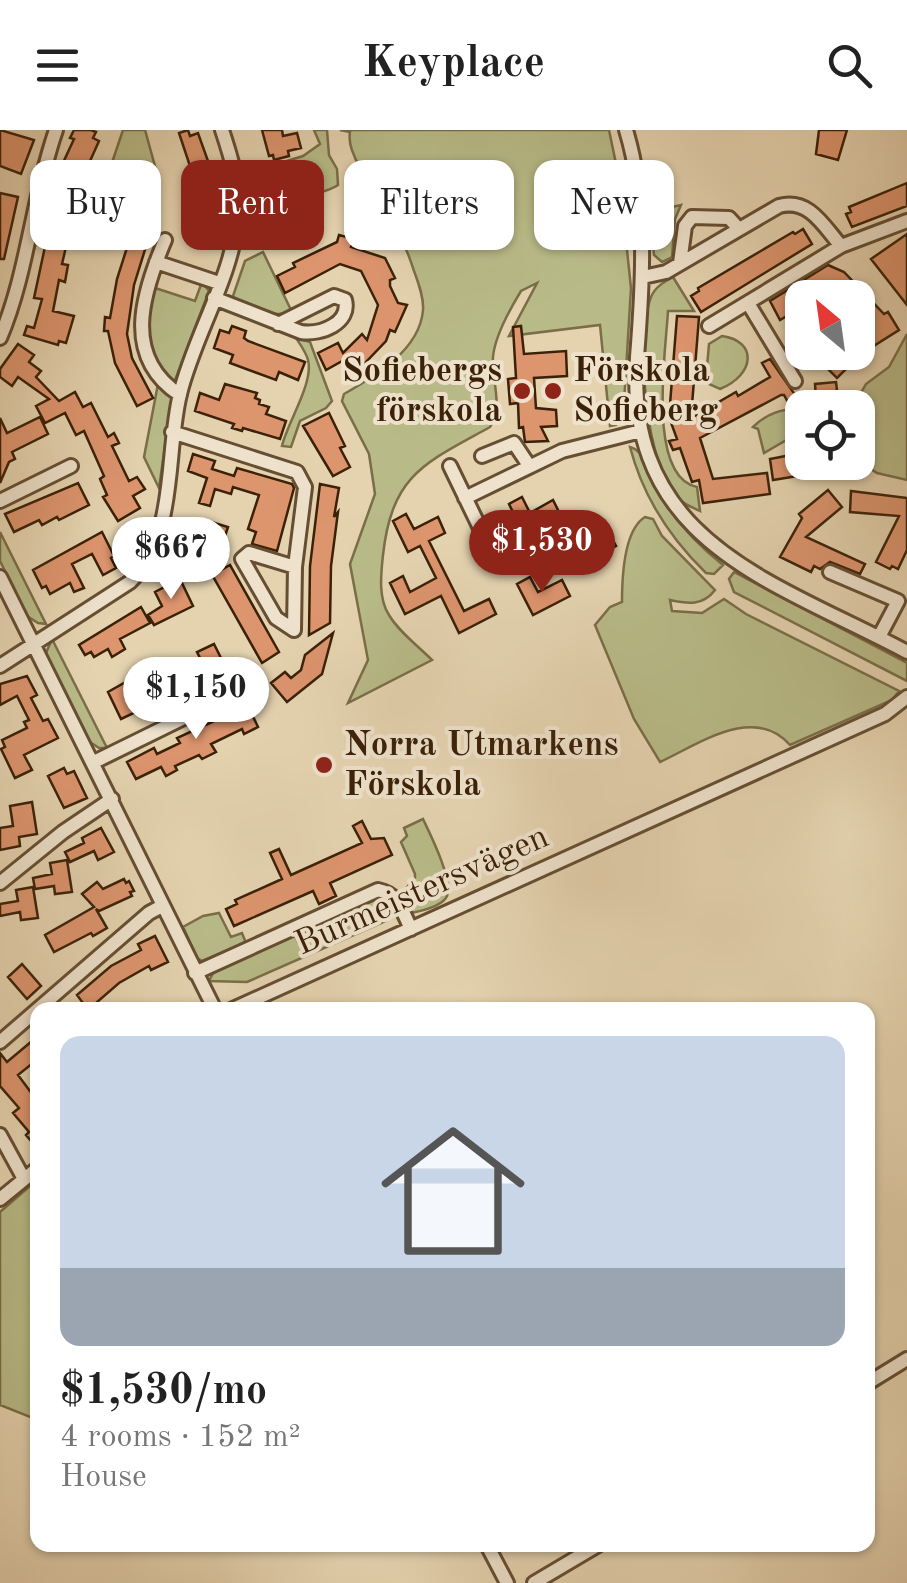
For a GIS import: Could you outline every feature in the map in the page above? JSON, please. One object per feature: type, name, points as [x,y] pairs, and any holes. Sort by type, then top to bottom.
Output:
[{"type":"street","points":[[0,338],[21,280],[36,191],[56,130]]},
{"type":"street","points":[[0,666],[130,582],[151,556],[161,528],[180,396],[232,249],[238,212],[236,176],[222,130]]},
{"type":"street","points":[[626,130],[635,165],[643,276],[636,376],[642,431],[662,484],[688,523],[745,570],[907,652]]},
{"type":"street","points":[[643,276],[655,276],[779,206],[800,204],[810,210],[840,246]]},
{"type":"street","points":[[680,263],[685,226],[692,217],[729,218],[739,229]]},
{"type":"street","points":[[709,326],[840,246],[907,221]]},
{"type":"street","points":[[165,240],[142,314],[144,346],[159,378],[180,396]]},
{"type":"street","points":[[156,262],[219,283]]},
{"type":"street","points":[[214,298],[278,324],[300,332],[316,333],[340,321],[348,311],[345,300],[334,296],[278,324]]},
{"type":"street","points":[[748,303],[795,380]]},
{"type":"street","points":[[465,498],[562,450],[642,431]]},
{"type":"street","points":[[172,432],[301,476],[305,487],[295,567],[294,630],[276,618],[242,559],[249,554],[295,567]]},
{"type":"street","points":[[482,456],[514,443],[528,464]]},
{"type":"street","points":[[0,501],[71,466]]},
{"type":"street","points":[[450,466],[495,558]]},
{"type":"street","points":[[830,572],[898,601],[879,637]]},
{"type":"street","points":[[0,577],[211,1002]]},
{"type":"street","name":"Burmeistersvägen","points":[[249,1002],[885,714],[907,698]]},
{"type":"street","points":[[94,762],[210,705]]},
{"type":"street","points":[[0,882],[62,832],[112,800]]},
{"type":"street","points":[[195,973],[378,890],[389,892],[396,899],[410,929]]},
{"type":"street","points":[[46,1002],[150,912],[162,906]]},
{"type":"street","points":[[0,1042],[30,1016]]},
{"type":"street","points":[[0,1135],[24,1179]]},
{"type":"street","points":[[0,1200],[30,1174]]},
{"type":"street","points":[[875,1379],[907,1360]]},
{"type":"street","points":[[491,1552],[507,1583]]},
{"type":"street","points":[[534,1583],[586,1552]]},
{"type":"green space","points":[[123,130],[145,130],[153,160],[113,160]]},
{"type":"green space","points":[[314,130],[327,130],[338,185],[324,191],[324,160],[290,160],[320,144]]},
{"type":"green space","points":[[340,130],[609,130],[615,160],[534,160],[534,250],[627,250],[631,288],[624,403],[616,425],[610,426],[600,325],[509,336],[537,283],[521,291],[494,349],[496,410],[490,427],[416,474],[394,506],[388,528],[381,578],[386,608],[398,627],[432,660],[348,703],[368,660],[350,564],[375,494],[369,454],[342,401],[344,394],[394,361],[414,338],[423,305],[406,250],[514,250],[514,160],[356,160],[350,132]]},
{"type":"green space","points":[[654,250],[673,250],[672,257],[662,262]]},
{"type":"green space","points":[[263,252],[291,310],[284,313],[254,309],[232,299],[245,261]]},
{"type":"green space","points":[[673,277],[694,311],[668,311],[663,381],[665,437],[681,478],[697,487],[700,511],[682,502],[668,485],[658,462],[646,403],[646,316],[653,293]]},
{"type":"green space","points":[[202,282],[209,291],[174,383],[156,363],[148,339],[152,287],[195,301]]},
{"type":"green space","points":[[907,334],[907,480],[875,472],[875,390],[863,390],[889,367]]},
{"type":"green space","points":[[722,336],[742,344],[748,359],[740,376],[720,389],[706,378],[709,344]]},
{"type":"green space","points":[[296,338],[310,342],[332,401],[300,421],[291,447],[282,446],[309,369]]},
{"type":"green space","points":[[158,384],[172,397],[159,488],[144,457]]},
{"type":"green space","points":[[785,410],[785,441],[764,453],[758,429],[753,427]]},
{"type":"green space","points":[[630,447],[643,457],[654,486],[676,519],[723,565],[714,574],[706,573],[659,515],[642,483]]},
{"type":"green space","points":[[645,517],[653,519],[662,536],[715,590],[695,602],[670,600],[672,611],[702,613],[724,599],[746,614],[899,691],[892,700],[790,745],[776,733],[743,728],[726,731],[660,762],[634,719],[595,625],[610,607],[622,602],[628,543]]},
{"type":"green space","points":[[0,532],[46,624],[27,616],[0,561]]},
{"type":"green space","points":[[734,572],[907,663],[907,681],[734,592],[729,579]]},
{"type":"green space","points":[[52,639],[107,748],[90,742],[48,659],[46,653]]},
{"type":"green space","points":[[423,819],[447,879],[447,896],[441,903],[411,913],[401,894],[415,874],[401,842],[407,836],[404,828]]},
{"type":"green space","points":[[379,897],[393,907],[394,913],[388,920],[247,982],[209,981],[214,971],[294,934],[298,942],[323,930],[321,922]]},
{"type":"green space","points":[[219,913],[231,937],[242,933],[246,943],[202,961],[183,927],[203,916]]},
{"type":"green space","points":[[30,1186],[30,1417],[0,1405],[0,1212]]},
{"type":"building","points":[[0,130],[34,140],[21,174],[0,166]]},
{"type":"building","points":[[74,130],[96,132],[93,138],[99,141],[90,160],[64,160],[74,139],[70,138]]},
{"type":"building","points":[[262,130],[282,130],[283,136],[297,133],[301,148],[274,160],[273,155],[269,156]]},
{"type":"building","points":[[819,130],[847,130],[838,160],[816,154]]},
{"type":"building","points":[[179,133],[198,133],[208,160],[188,160]]},
{"type":"building","points":[[907,183],[907,206],[852,227],[846,214],[851,212],[849,207]]},
{"type":"building","points":[[0,193],[18,197],[4,259],[0,259]]},
{"type":"building","points":[[803,229],[812,244],[701,312],[691,296],[698,288]]},
{"type":"building","points":[[907,234],[907,305],[871,259]]},
{"type":"building","points":[[339,235],[344,236],[344,250],[360,250],[385,258],[395,278],[390,280],[390,286],[398,303],[407,305],[395,332],[390,330],[386,341],[364,364],[361,361],[348,368],[344,360],[326,370],[318,353],[338,343],[343,353],[362,334],[367,340],[378,305],[361,271],[340,264],[285,293],[277,276],[295,267],[293,263],[337,242]]},
{"type":"building","points":[[44,250],[65,250],[62,264],[68,265],[65,282],[59,280],[53,311],[74,316],[66,343],[59,341],[58,345],[24,335],[27,326],[34,328],[42,299],[34,298]]},
{"type":"building","points":[[126,250],[145,250],[134,285],[127,334],[132,358],[153,398],[137,406],[115,363],[108,331],[104,331]]},
{"type":"building","points":[[828,265],[852,280],[804,280]]},
{"type":"building","points":[[785,292],[785,317],[780,320],[770,301]]},
{"type":"building","points":[[875,305],[884,314],[888,312],[899,330],[875,345]]},
{"type":"building","points":[[677,316],[699,317],[691,418],[770,377],[762,363],[770,359],[792,390],[785,390],[785,397],[781,395],[700,438],[713,479],[767,473],[770,494],[703,503],[699,480],[692,482],[680,448],[673,450],[669,441],[677,439],[669,417]]},
{"type":"building","points":[[232,326],[246,331],[244,338],[248,341],[305,362],[298,380],[279,372],[276,380],[230,363],[233,355],[214,348],[220,330],[229,333]]},
{"type":"building","name":"Sofiebergs förskola","points":[[521,326],[524,354],[566,351],[567,376],[534,378],[536,408],[556,410],[557,426],[541,427],[548,441],[525,442],[523,427],[519,428],[518,403],[510,404],[508,379],[516,378],[513,327]]},
{"type":"building","points":[[18,344],[34,355],[29,362],[41,371],[36,377],[59,401],[75,392],[83,407],[91,403],[108,437],[114,433],[119,443],[112,446],[129,481],[137,477],[145,489],[133,496],[140,508],[118,521],[103,497],[107,495],[100,479],[104,476],[84,431],[76,435],[65,413],[45,423],[36,406],[49,399],[18,377],[12,386],[0,377],[0,369]]},
{"type":"building","points":[[829,370],[845,370],[837,378]]},
{"type":"building","points":[[836,382],[837,390],[815,390],[815,384]]},
{"type":"building","points":[[225,384],[257,393],[259,404],[269,407],[266,414],[286,421],[280,439],[232,428],[234,424],[195,411],[200,393],[219,400]]},
{"type":"building","points":[[329,413],[350,467],[333,476],[303,426]]},
{"type":"building","points":[[40,417],[48,434],[12,452],[15,459],[9,462],[0,483],[0,418],[7,433]]},
{"type":"building","points":[[193,454],[215,461],[212,469],[234,476],[237,468],[292,484],[277,551],[252,544],[256,532],[248,529],[259,495],[233,487],[231,494],[215,489],[210,506],[199,503],[207,478],[188,471]]},
{"type":"building","points":[[785,456],[785,478],[773,480],[770,459]]},
{"type":"building","points":[[78,483],[89,505],[59,520],[57,517],[42,525],[39,520],[14,532],[5,514]]},
{"type":"building","points":[[320,484],[339,488],[334,517],[338,512],[331,566],[330,623],[309,635],[310,566]]},
{"type":"building","points":[[828,490],[842,507],[806,537],[865,564],[860,574],[830,562],[820,569],[814,566],[811,572],[780,557],[802,518],[799,514]]},
{"type":"building","points":[[851,491],[907,498],[907,550],[898,569],[876,562],[899,516],[850,512]]},
{"type":"building","points":[[522,497],[530,513],[553,500],[561,516],[524,535],[509,504]]},
{"type":"building","points":[[406,514],[414,529],[438,517],[445,533],[429,541],[464,611],[489,599],[496,614],[459,633],[441,596],[405,614],[390,583],[403,576],[410,592],[436,578],[420,546],[408,552],[393,521]]},
{"type":"building","points":[[208,521],[228,527],[212,575],[202,557],[217,548],[205,544]]},
{"type":"building","points":[[576,527],[584,543],[608,531],[616,546],[579,565],[563,534]]},
{"type":"building","points":[[102,532],[116,568],[103,575],[92,554],[72,564],[84,588],[74,592],[70,583],[50,594],[46,586],[42,588],[33,570]]},
{"type":"building","points":[[230,565],[279,652],[262,663],[212,575]]},
{"type":"building","points":[[530,577],[538,592],[562,580],[570,596],[533,615],[517,584]]},
{"type":"building","points":[[180,579],[193,606],[154,625],[148,615],[162,606],[155,592]]},
{"type":"building","points":[[141,607],[150,623],[120,639],[125,649],[112,657],[108,649],[94,657],[91,652],[85,655],[79,645]]},
{"type":"building","points":[[333,633],[322,674],[287,702],[271,683],[285,672],[291,678],[301,670],[305,655]]},
{"type":"building","points":[[214,644],[238,682],[223,689],[215,674],[210,677],[197,652]]},
{"type":"building","points":[[169,662],[182,687],[178,688],[183,699],[170,706],[160,685],[150,690],[143,675]]},
{"type":"building","points":[[27,676],[37,695],[31,698],[58,738],[24,755],[32,770],[15,778],[1,749],[5,747],[2,740],[27,728],[24,722],[29,720],[17,696],[0,705],[0,684]]},
{"type":"building","points":[[124,683],[138,711],[121,719],[108,692]]},
{"type":"building","points":[[245,700],[258,727],[244,734],[242,729],[211,744],[216,752],[175,766],[177,770],[166,776],[161,767],[136,779],[127,762],[154,748],[157,754],[180,743],[177,738],[223,717],[220,713]]},
{"type":"building","points":[[64,768],[67,774],[74,771],[87,798],[64,808],[48,776]]},
{"type":"building","points":[[32,802],[37,834],[19,837],[20,846],[0,850],[0,828],[13,826],[10,806]]},
{"type":"building","points":[[362,821],[371,839],[384,838],[392,855],[330,883],[336,896],[319,904],[313,891],[234,926],[226,909],[237,904],[235,900],[282,879],[270,853],[279,849],[291,875],[362,843],[353,826]]},
{"type":"building","points":[[101,828],[114,852],[98,860],[94,851],[70,862],[65,852],[84,843],[82,838]]},
{"type":"building","points":[[67,860],[72,892],[55,894],[54,886],[35,889],[33,878],[52,874],[50,863]]},
{"type":"building","points":[[124,879],[134,891],[130,892],[132,896],[96,909],[107,928],[54,952],[45,935],[94,907],[82,894],[97,882],[103,889]]},
{"type":"building","points":[[33,887],[38,918],[21,920],[20,912],[0,916],[0,904],[18,901],[16,890]]},
{"type":"building","points":[[155,936],[168,962],[151,970],[149,966],[119,983],[97,1002],[82,1002],[77,995],[111,966],[141,950],[138,944]]},
{"type":"building","points":[[22,964],[41,986],[27,999],[8,977]]},
{"type":"building","points":[[30,1043],[30,1065],[18,1075],[30,1091],[30,1140],[26,1135],[29,1132],[13,1113],[19,1108],[0,1086],[0,1053],[7,1062]]},
{"type":"place","name":"Sofiebergs förskola","points":[[522,391]]},
{"type":"place","name":"Förskola Sofieberg","points":[[553,391]]},
{"type":"place","name":"Norra Utmarkens Förskola","points":[[324,765]]}]
